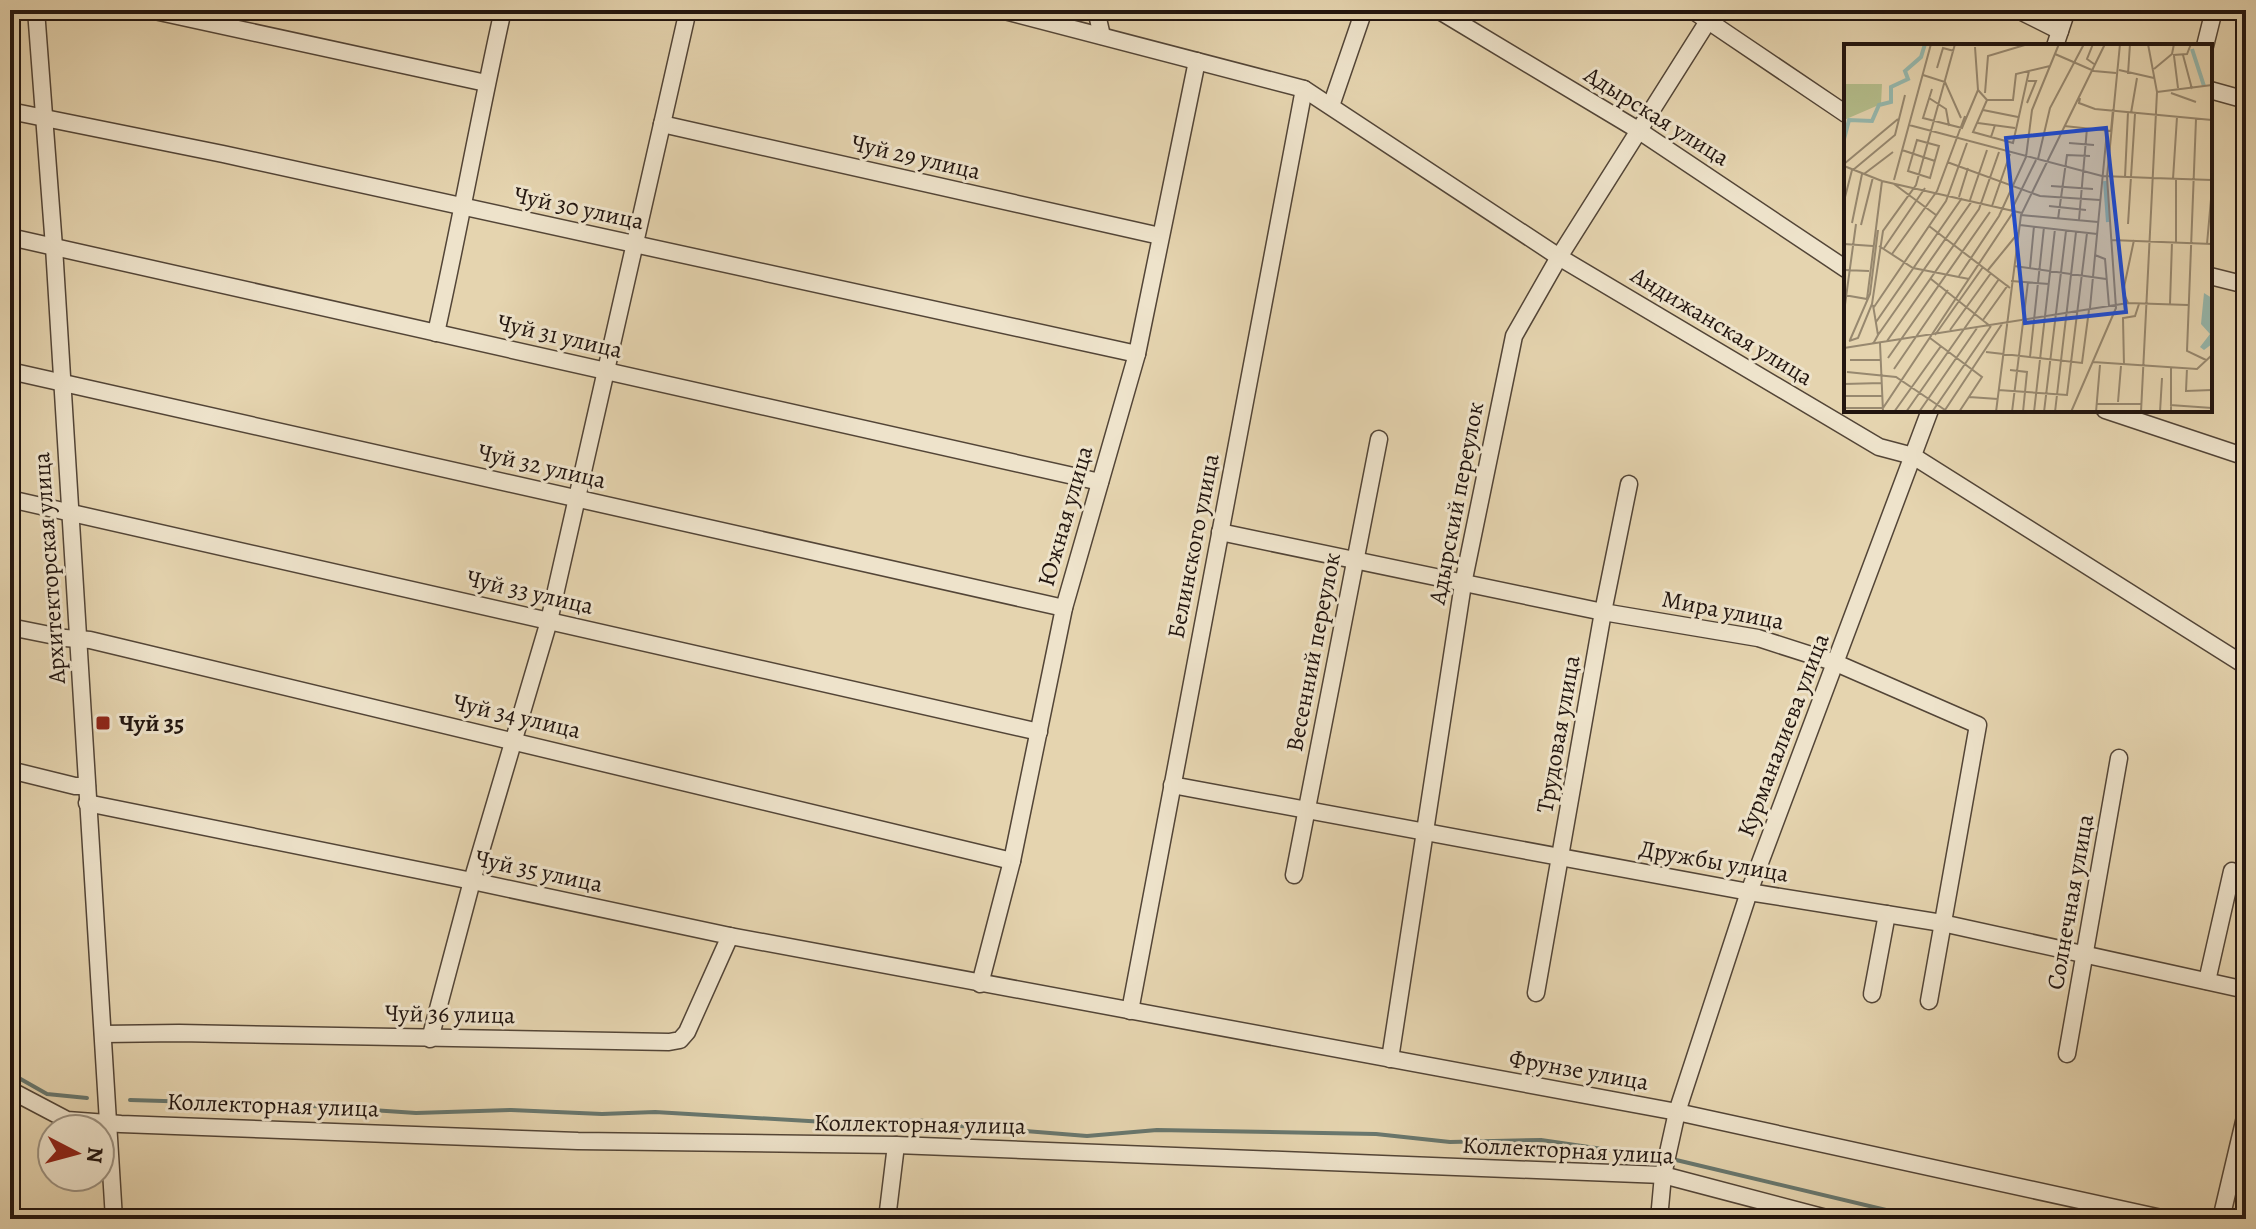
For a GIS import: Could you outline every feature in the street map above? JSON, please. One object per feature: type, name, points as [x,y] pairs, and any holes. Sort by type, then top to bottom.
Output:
[{"type":"street","name":"Архитекторская улица","points":[[36,10],[54,247],[108,1113]]},
{"type":"street","points":[[150,10],[486,83]]},
{"type":"street","points":[[436,333],[503,10]]},
{"type":"street","points":[[430,1039],[472,881],[549,621],[688,10]]},
{"type":"street","name":"Андижанская улица","points":[[1001,10],[1304,89],[1559,257],[1879,447],[1913,456],[2246,666]]},
{"type":"street","points":[[1096,10],[1102,36]]},
{"type":"street","points":[[1331,106],[1364,10]]},
{"type":"street","name":"Адырская улица","points":[[1438,10],[1638,130],[1844,268]]},
{"type":"street","points":[[1692,10],[1713,15],[1844,113]]},
{"type":"street","points":[[2018,10],[2058,38],[2067,10]]},
{"type":"street","points":[[2206,44],[2214,10]]},
{"type":"street","name":"Адырский переулок","points":[[1390,1059],[1463,584],[1514,336],[1559,257],[1713,15]]},
{"type":"street","name":"Южная улица","points":[[980,984],[1012,861],[1064,608],[1137,354],[1197,61]]},
{"type":"street","name":"Белинского улица","points":[[1130,1011],[1304,89]]},
{"type":"street","points":[[2212,91],[2246,100]]},
{"type":"street","name":"Чуй 30 улица","points":[[10,111],[223,154],[1137,354]]},
{"type":"street","name":"Чуй 29 улица","points":[[662,124],[1160,236]]},
{"type":"street","name":"Чуй 31 улица","points":[[10,237],[1100,482]]},
{"type":"street","points":[[2212,276],[2246,285]]},
{"type":"street","name":"Чуй 32 улица","points":[[10,371],[1064,608]]},
{"type":"street","name":"Курманалиева улица","points":[[1659,1219],[1663,1175],[1677,1112],[1749,892],[1929,412]]},
{"type":"street","points":[[2111,412],[2246,457]]},
{"type":"street","name":"Весенний переулок","points":[[1294,875],[1379,439]]},
{"type":"street","name":"Трудовая улица","points":[[1536,993],[1603,612],[1629,484]]},
{"type":"street","name":"Чуй 33 улица","points":[[10,499],[1039,732]]},
{"type":"street","name":"Мира улица","points":[[1220,532],[1603,612],[1758,638],[1836,663],[1978,725],[1929,1001]]},
{"type":"street","name":"Чуй 34 улица","points":[[10,627],[78,639],[514,740],[1012,861]]},
{"type":"street","name":"Солнечная улица","points":[[2067,1054],[2119,758]]},
{"type":"street","points":[[10,770],[75,786],[87,786]]},
{"type":"street","name":"Дружбы улица","points":[[1172,785],[1749,892],[1942,923],[2246,990]]},
{"type":"street","name":"Чуй 35 улица","points":[[87,803],[730,936],[980,984]]},
{"type":"street","points":[[2207,981],[2232,871]]},
{"type":"street","points":[[1872,994],[1887,914]]},
{"type":"street","name":"Чуй 36 улица","points":[[103,1034],[669,1042],[680,1040],[687,1032],[730,936]]},
{"type":"street","name":"Фрунзе улица","points":[[980,984],[1677,1112],[2166,1219]]},
{"type":"street","name":"Коллекторная улица","points":[[10,1090],[54,1113]]},
{"type":"street","points":[[2221,1219],[2246,1113]]},
{"type":"street","name":"Коллекторная улица","points":[[116,1123],[578,1141],[896,1145],[1663,1175],[1830,1219]]},
{"type":"street","points":[[887,1219],[896,1145]]},
{"type":"street","name":"Архитекторская улица","points":[[113,1193],[114,1219]]},
{"type":"street","points":[[246,1219],[257,1219]]},
{"type":"waterway","points":[[10,1073],[47,1094],[87,1098]]},
{"type":"waterway","points":[[130,1100],[298,1105],[416,1113],[511,1110],[602,1114],[655,1112],[876,1125],[917,1120],[1087,1136],[1157,1130],[1376,1134],[1450,1142],[1541,1140],[1664,1158]]},
{"type":"waterway","points":[[1672,1159],[1924,1219]]},
{"type":"place","name":"Чуй 35","points":[[103,723]]}]
